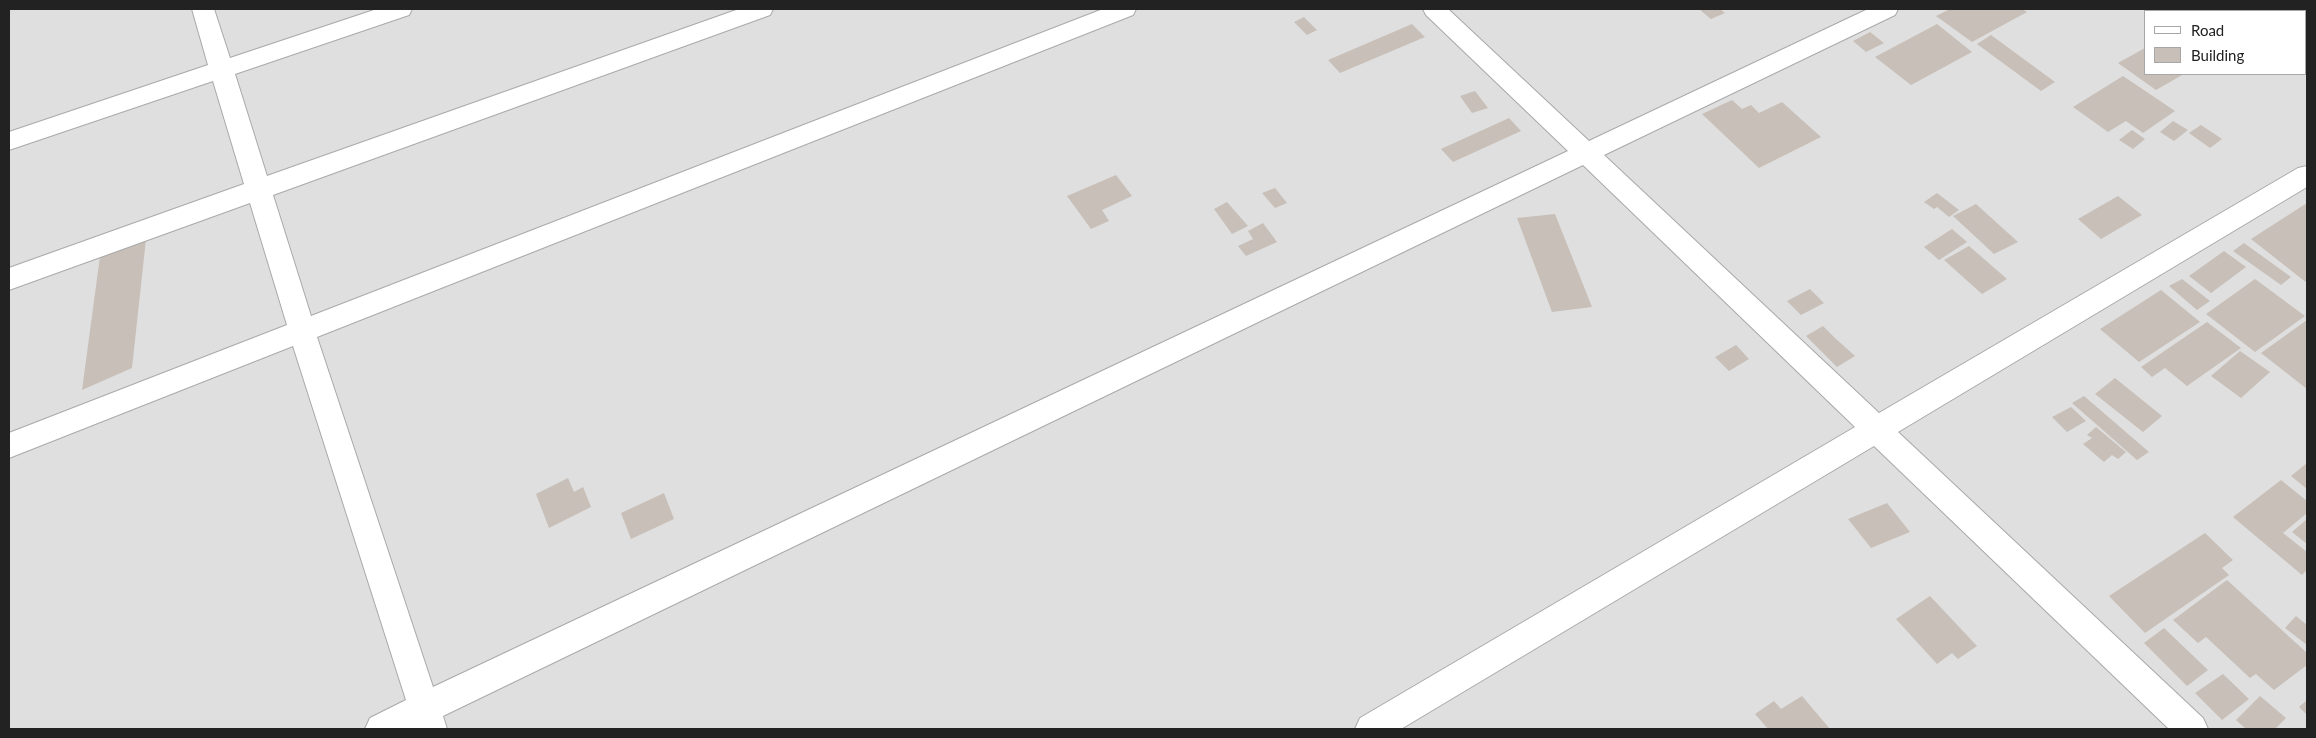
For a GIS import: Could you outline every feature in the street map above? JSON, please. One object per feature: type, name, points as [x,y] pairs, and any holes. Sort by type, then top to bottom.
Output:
[{"type":"street","points":[[203,9],[260,189],[302,331],[427,719]]},
{"type":"street","points":[[9,140],[401,9]]},
{"type":"street","points":[[9,279],[762,9]]},
{"type":"street","points":[[9,446],[1125,9]]},
{"type":"street","points":[[1434,9],[2192,729]]},
{"type":"street","points":[[381,729],[427,719],[1586,153],[1887,9]]},
{"type":"street","points":[[1371,729],[2307,175]]},
{"type":"shaded area","points":[[9,9],[2307,9],[2307,729],[9,729]]},
{"type":"building","points":[[1699,9],[1720,9],[1725,13],[1711,19]]},
{"type":"building","points":[[1950,9],[2022,9],[2027,12],[1972,42],[1936,16]]},
{"type":"building","points":[[1304,17],[1317,30],[1307,35],[1294,22]]},
{"type":"building","points":[[1412,24],[1425,37],[1340,73],[1328,60]]},
{"type":"building","points":[[1937,24],[1972,52],[1911,85],[1875,57]]},
{"type":"building","points":[[1870,32],[1884,43],[1866,52],[1853,41]]},
{"type":"building","points":[[1991,35],[2055,82],[2041,91],[1977,44]]},
{"type":"building","points":[[2144,49],[2144,75],[2182,75],[2156,90],[2118,63]]},
{"type":"building","points":[[2123,76],[2175,111],[2143,133],[2126,121],[2108,132],[2073,107]]},
{"type":"building","points":[[1475,91],[1488,108],[1472,113],[1460,96]]},
{"type":"building","points":[[1732,100],[1742,109],[1751,105],[1759,113],[1782,102],[1821,137],[1759,168],[1702,114]]},
{"type":"building","points":[[1509,118],[1521,131],[1453,162],[1441,149]]},
{"type":"building","points":[[2173,121],[2188,130],[2174,141],[2160,132]]},
{"type":"building","points":[[2201,125],[2222,139],[2210,148],[2189,133]]},
{"type":"building","points":[[2132,130],[2145,139],[2133,149],[2119,140]]},
{"type":"building","points":[[1116,175],[1132,196],[1102,210],[1109,221],[1091,229],[1067,196]]},
{"type":"building","points":[[1275,188],[1287,203],[1275,208],[1262,193]]},
{"type":"building","points":[[1937,193],[1959,210],[1949,217],[1937,207],[1934,209],[1924,202]]},
{"type":"building","points":[[2118,196],[2142,215],[2101,239],[2078,219]]},
{"type":"building","points":[[1227,202],[1248,226],[1232,234],[1214,209]]},
{"type":"building","points":[[2307,203],[2307,283],[2251,239]]},
{"type":"building","points":[[1976,204],[2018,242],[1994,254],[1953,216]]},
{"type":"building","points":[[1555,214],[1592,307],[1552,312],[1517,218]]},
{"type":"building","points":[[1263,223],[1277,242],[1246,256],[1238,246],[1253,239],[1248,231]]},
{"type":"building","points":[[1952,229],[1967,242],[1939,260],[1924,247]]},
{"type":"building","points":[[146,239],[132,368],[82,390],[101,249]]},
{"type":"building","points":[[2244,243],[2291,277],[2281,285],[2233,251]]},
{"type":"building","points":[[1969,246],[2007,279],[1982,294],[1944,260]]},
{"type":"building","points":[[2224,251],[2246,267],[2211,293],[2189,276]]},
{"type":"building","points":[[2182,279],[2210,301],[2197,310],[2169,286]]},
{"type":"building","points":[[2255,279],[2305,316],[2255,352],[2206,314]]},
{"type":"building","points":[[1810,289],[1824,303],[1801,315],[1787,301]]},
{"type":"building","points":[[2161,290],[2200,322],[2139,362],[2100,329]]},
{"type":"building","points":[[2307,320],[2307,389],[2261,353]]},
{"type":"building","points":[[2207,322],[2241,348],[2187,386],[2165,368],[2152,377],[2141,367]]},
{"type":"building","points":[[1823,326],[1855,356],[1837,367],[1806,336]]},
{"type":"building","points":[[1736,345],[1749,359],[1729,371],[1715,357]]},
{"type":"building","points":[[2240,351],[2270,372],[2241,398],[2211,376]]},
{"type":"building","points":[[2115,378],[2162,416],[2143,432],[2095,394]]},
{"type":"building","points":[[2084,396],[2149,452],[2137,460],[2072,403]]},
{"type":"building","points":[[2071,407],[2086,421],[2067,432],[2052,417]]},
{"type":"building","points":[[2096,427],[2126,452],[2118,459],[2112,455],[2104,462],[2083,444],[2092,438],[2087,435]]},
{"type":"building","points":[[2307,463],[2307,489],[2291,476]]},
{"type":"building","points":[[568,478],[574,492],[583,487],[591,507],[549,528],[536,494]]},
{"type":"building","points":[[2281,480],[2307,501],[2307,513],[2283,533],[2307,552],[2307,570],[2302,575],[2233,517]]},
{"type":"building","points":[[664,493],[674,519],[631,539],[621,513]]},
{"type":"building","points":[[1887,503],[1910,532],[1871,548],[1848,519]]},
{"type":"building","points":[[2307,519],[2307,544],[2292,532]]},
{"type":"building","points":[[2205,533],[2233,560],[2222,568],[2229,575],[2145,633],[2109,596]]},
{"type":"building","points":[[2227,580],[2307,653],[2307,665],[2274,690],[2256,674],[2250,678],[2206,637],[2198,643],[2173,620]]},
{"type":"building","points":[[1930,596],[1977,646],[1958,659],[1952,653],[1937,664],[1896,619]]},
{"type":"building","points":[[2296,616],[2307,625],[2307,645],[2285,628]]},
{"type":"building","points":[[2164,628],[2208,670],[2187,686],[2144,643]]},
{"type":"building","points":[[2223,674],[2249,699],[2222,720],[2195,693]]},
{"type":"building","points":[[1802,696],[1830,729],[1768,729],[1755,714],[1774,701],[1781,709]]},
{"type":"building","points":[[2260,696],[2286,718],[2275,729],[2246,729],[2236,720]]},
{"type":"building","points":[[2307,700],[2307,715],[2299,707]]}]
